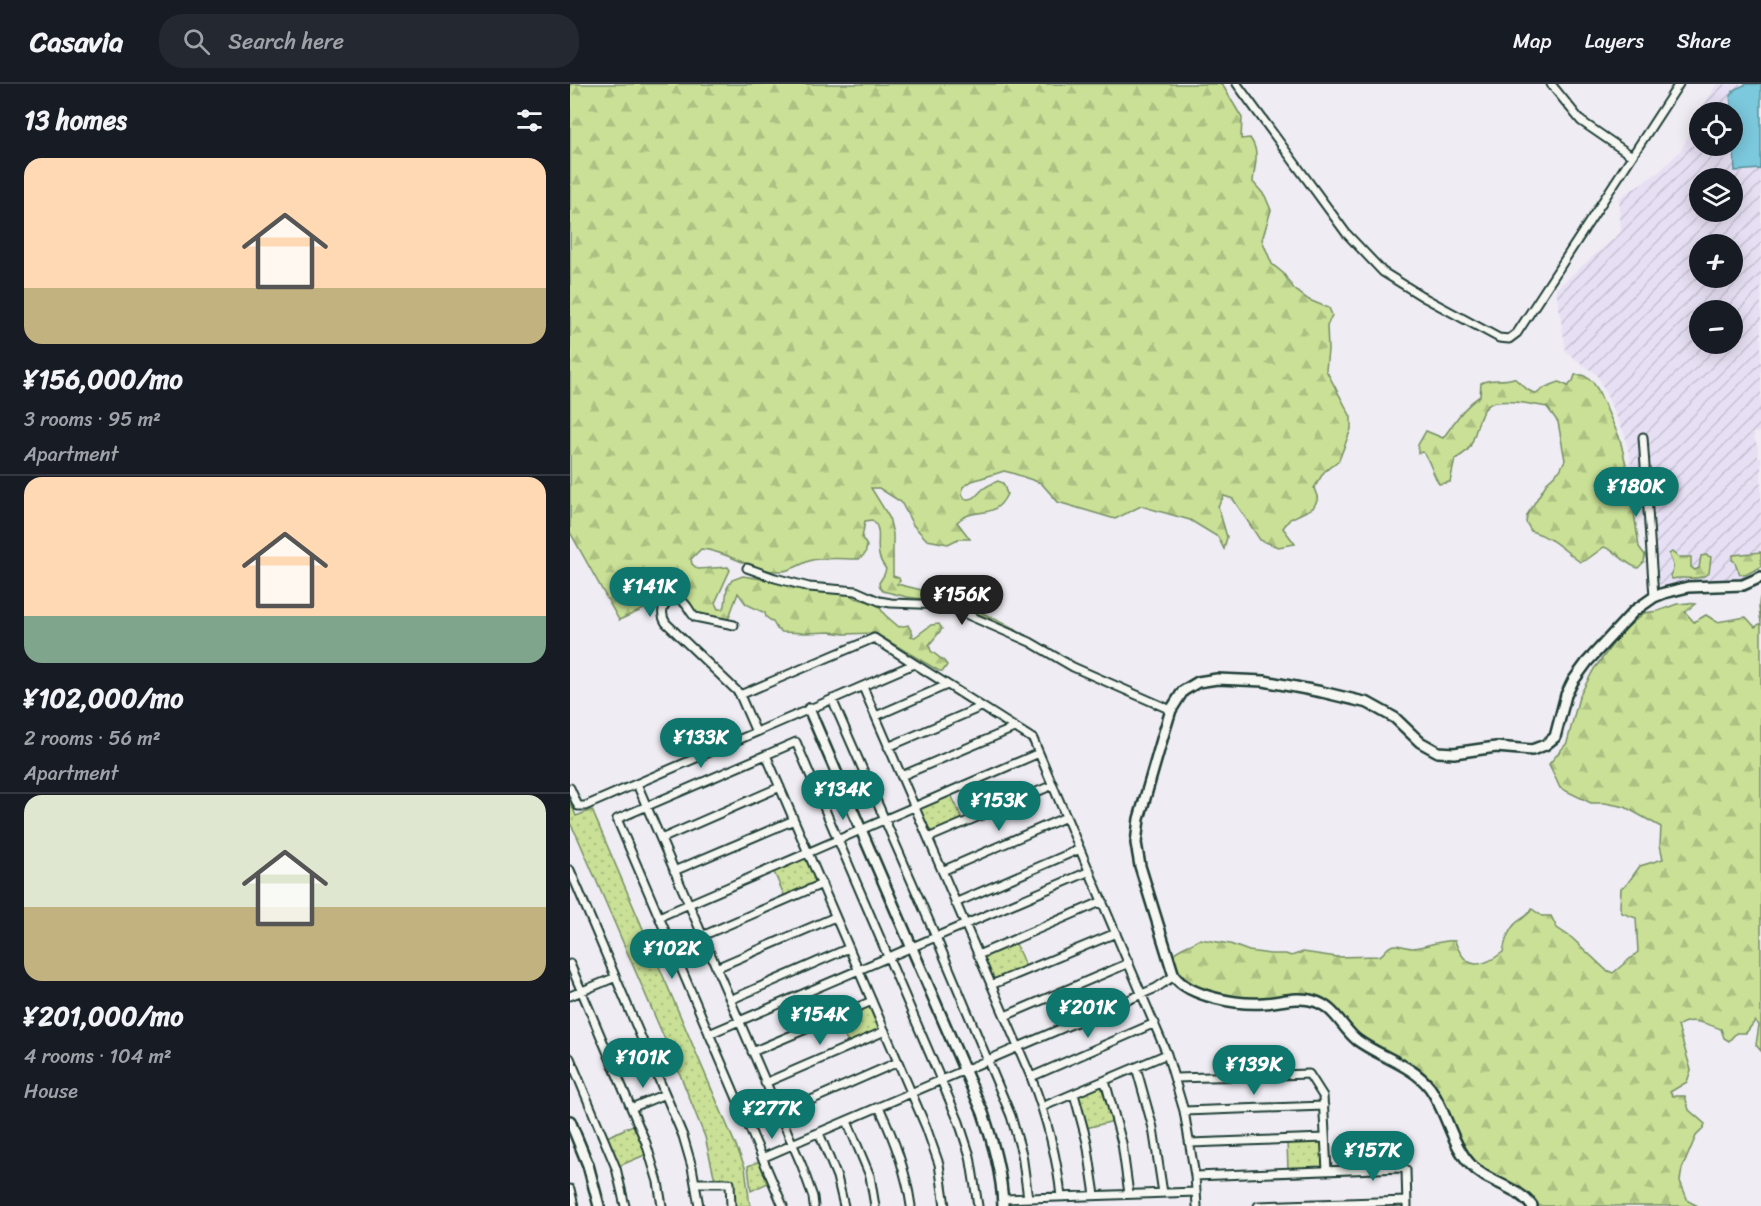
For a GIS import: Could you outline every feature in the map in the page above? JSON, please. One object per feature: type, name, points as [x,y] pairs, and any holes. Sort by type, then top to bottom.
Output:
[{"type":"street","points":[[1237,84],[1346,233],[1383,272],[1425,298],[1499,338],[1509,339],[1517,333],[1679,84]]},
{"type":"street","points":[[1551,84],[1581,121],[1632,156]]},
{"type":"street","points":[[1643,437],[1654,597]]},
{"type":"street","points":[[747,568],[809,587],[856,591],[879,601],[945,605],[1030,642],[1073,666],[1171,710]]},
{"type":"street","points":[[1532,1206],[1522,1195],[1486,1178],[1467,1161],[1433,1092],[1422,1079],[1357,1040],[1339,1018],[1324,1006],[1314,1001],[1298,999],[1242,1003],[1197,992],[1178,981],[1174,976],[1140,866],[1136,843],[1139,819],[1171,710],[1183,691],[1198,682],[1216,679],[1264,681],[1368,703],[1395,718],[1420,742],[1438,752],[1454,753],[1496,747],[1532,750],[1545,745],[1555,737],[1572,681],[1634,611],[1664,593],[1688,587],[1743,585],[1761,577]]},
{"type":"street","points":[[734,624],[695,617],[680,600],[669,601],[662,612],[666,623],[740,695],[756,732]]},
{"type":"street","points":[[740,695],[874,638],[1033,739],[1155,1023],[1176,1078],[1190,1143],[1197,1206]]},
{"type":"street","points":[[570,788],[578,806],[582,807],[914,664]]},
{"type":"street","points":[[876,716],[947,685]]},
{"type":"street","points":[[862,687],[1031,1077],[1056,1157],[1061,1197]]},
{"type":"street","points":[[832,699],[1014,1123],[1022,1154],[1028,1198]]},
{"type":"street","points":[[888,747],[981,707]]},
{"type":"street","points":[[809,710],[988,1127],[1000,1176],[1003,1202],[1028,1198],[1196,1192]]},
{"type":"street","points":[[901,776],[1014,728]]},
{"type":"street","points":[[783,1206],[617,819],[796,742],[941,1080],[968,1149],[978,1206]]},
{"type":"street","points":[[659,917],[1039,753]]},
{"type":"street","points":[[766,755],[926,1127],[936,1153],[945,1206]]},
{"type":"street","points":[[637,784],[779,1114],[813,1197],[814,1206]]},
{"type":"street","points":[[928,838],[1053,785]]},
{"type":"street","points":[[661,838],[780,787]]},
{"type":"street","points":[[942,871],[1066,817]]},
{"type":"street","points":[[674,871],[794,820]]},
{"type":"street","points":[[955,903],[1080,849]]},
{"type":"street","points":[[570,870],[686,1145],[696,1183],[699,1206]]},
{"type":"street","points":[[709,1035],[1090,871]]},
{"type":"street","points":[[702,936],[822,884]]},
{"type":"street","points":[[978,955],[1103,902]]},
{"type":"street","points":[[716,968],[835,917]]},
{"type":"street","points":[[991,985],[1116,933]]},
{"type":"street","points":[[730,1000],[849,948]]},
{"type":"street","points":[[1005,1016],[1129,963]]},
{"type":"street","points":[[570,964],[650,1154],[662,1206]]},
{"type":"street","points":[[762,1158],[1156,988],[1174,976]]},
{"type":"street","points":[[570,996],[616,977]]},
{"type":"street","points":[[752,1052],[872,1001]]},
{"type":"street","points":[[1031,1077],[1155,1023]]},
{"type":"street","points":[[765,1083],[885,1031]]},
{"type":"street","points":[[1042,1107],[1167,1054]]},
{"type":"street","points":[[570,1058],[616,1168],[625,1206]]},
{"type":"street","points":[[779,1114],[898,1062]]},
{"type":"street","points":[[1136,1067],[1153,1128],[1162,1193]]},
{"type":"street","points":[[1176,1078],[1309,1074],[1323,1096],[1326,1171]]},
{"type":"street","points":[[1105,1081],[1122,1143],[1129,1194]]},
{"type":"street","points":[[631,1108],[665,1094]]},
{"type":"street","points":[[1074,1094],[1087,1142],[1095,1195]]},
{"type":"street","points":[[1184,1111],[1324,1106]]},
{"type":"street","points":[[879,1107],[899,1154],[910,1206]]},
{"type":"street","points":[[570,1121],[588,1165],[599,1206]]},
{"type":"street","points":[[847,1121],[870,1176],[875,1206]]},
{"type":"street","points":[[819,1133],[837,1177],[844,1206]]},
{"type":"street","points":[[1190,1143],[1325,1138]]},
{"type":"street","points":[[1195,1176],[1402,1168],[1406,1170],[1407,1203],[1258,1206]]},
{"type":"street","points":[[696,1183],[730,1183],[731,1206]]},
{"type":"street","points":[[570,1190],[574,1206]]},
{"type":"shaded area","points":[[1718,84],[1761,84],[1761,432],[1754,433],[1754,438],[1758,447],[1758,457],[1761,457],[1761,552],[1735,554],[1732,559],[1737,569],[1745,575],[1761,567],[1761,572],[1745,580],[1660,584],[1649,587],[1646,545],[1625,435],[1597,375],[1566,352],[1556,289],[1621,232],[1619,198],[1660,171],[1681,150],[1689,135],[1689,156],[1743,156],[1743,102],[1706,102]]},
{"type":"green space","points":[[570,84],[1222,84],[1242,118],[1241,139],[1250,138],[1255,149],[1253,182],[1265,196],[1271,210],[1262,240],[1272,264],[1283,273],[1294,289],[1309,300],[1329,308],[1332,315],[1327,326],[1326,370],[1351,417],[1351,429],[1339,460],[1324,472],[1314,488],[1318,499],[1313,508],[1290,519],[1283,528],[1295,544],[1278,547],[1260,540],[1233,499],[1224,496],[1218,506],[1227,537],[1224,549],[1218,537],[1190,520],[1141,506],[1115,519],[1058,502],[1041,483],[1004,471],[972,481],[963,487],[962,494],[965,499],[974,498],[985,488],[998,481],[1003,483],[1007,494],[996,508],[971,514],[957,522],[970,539],[958,539],[948,544],[927,540],[913,525],[901,502],[879,488],[871,488],[889,517],[893,534],[893,576],[899,578],[900,581],[897,584],[942,595],[976,608],[1016,629],[1020,635],[945,602],[883,591],[879,583],[886,569],[879,555],[877,527],[872,520],[865,521],[862,538],[867,546],[865,554],[859,559],[812,560],[789,570],[771,571],[701,549],[691,559],[692,564],[698,569],[728,567],[730,570],[715,603],[718,609],[725,606],[727,588],[732,580],[743,576],[847,593],[855,598],[877,604],[885,615],[899,627],[908,625],[913,634],[911,636],[915,637],[931,625],[939,624],[942,629],[929,645],[931,651],[947,665],[943,671],[939,671],[875,633],[782,632],[766,617],[765,613],[746,604],[738,593],[728,620],[696,615],[671,597],[619,620],[570,532]]},
{"type":"green space","points":[[1575,375],[1583,375],[1592,381],[1620,439],[1629,478],[1639,547],[1645,555],[1644,562],[1638,568],[1604,547],[1580,562],[1552,540],[1531,531],[1526,522],[1527,515],[1548,481],[1560,470],[1565,460],[1558,422],[1547,407],[1508,402],[1490,404],[1481,414],[1469,448],[1455,459],[1450,482],[1439,484],[1426,456],[1423,452],[1418,453],[1418,445],[1426,431],[1443,438],[1464,410],[1480,396],[1481,383],[1514,378],[1536,394],[1559,382],[1568,386]]},
{"type":"green space","points":[[1672,552],[1678,557],[1691,557],[1691,567],[1695,570],[1699,568],[1701,556],[1711,557],[1709,573],[1696,578],[1672,579],[1670,575],[1673,567],[1669,554]]},
{"type":"green space","points":[[1761,552],[1761,567],[1745,575],[1740,574],[1732,560],[1733,555]]},
{"type":"green space","points":[[1761,595],[1761,623],[1759,605]]},
{"type":"green space","points":[[1689,603],[1695,604],[1685,612],[1694,622],[1706,615],[1717,622],[1746,617],[1755,627],[1761,623],[1761,1051],[1756,1045],[1759,1025],[1755,1021],[1746,1033],[1736,1033],[1729,1041],[1724,1038],[1721,1029],[1704,1023],[1693,1021],[1678,1026],[1691,1070],[1687,1082],[1670,1092],[1673,1096],[1685,1096],[1689,1110],[1705,1124],[1696,1136],[1682,1169],[1680,1181],[1688,1201],[1698,1206],[1536,1206],[1521,1189],[1493,1176],[1472,1159],[1437,1094],[1362,1039],[1311,996],[1298,995],[1254,1000],[1234,998],[1186,981],[1172,960],[1173,954],[1200,939],[1270,954],[1291,956],[1303,952],[1337,957],[1379,956],[1392,946],[1413,948],[1455,941],[1469,962],[1481,964],[1503,952],[1511,929],[1532,909],[1542,916],[1551,916],[1557,928],[1572,938],[1606,970],[1613,973],[1638,952],[1636,918],[1622,913],[1621,888],[1627,884],[1640,866],[1663,859],[1660,845],[1661,827],[1625,807],[1591,803],[1560,788],[1549,764],[1567,743],[1579,697],[1594,669],[1622,632],[1644,613]]},
{"type":"green space","points":[[951,794],[963,821],[930,834],[920,808]]},
{"type":"green space","points":[[570,801],[576,816],[592,810],[745,1167],[750,1206],[734,1206],[731,1180],[715,1180],[705,1137],[679,1072],[570,823]]},
{"type":"green space","points":[[806,857],[817,883],[785,897],[773,870]]},
{"type":"green space","points":[[1015,942],[1026,968],[993,981],[982,957]]},
{"type":"green space","points":[[870,1005],[880,1029],[848,1044],[837,1018]]},
{"type":"green space","points":[[1103,1085],[1114,1121],[1086,1128],[1078,1096]]},
{"type":"green space","points":[[635,1124],[647,1154],[619,1166],[607,1137]]},
{"type":"green space","points":[[1321,1141],[1322,1169],[1288,1170],[1287,1142]]},
{"type":"green space","points":[[760,1161],[770,1182],[751,1191],[748,1166]]},
{"type":"water","points":[[1747,84],[1761,84],[1761,169],[1743,170],[1743,168],[1735,168],[1734,156],[1743,156],[1743,102],[1731,102],[1730,96],[1735,89]]}]
